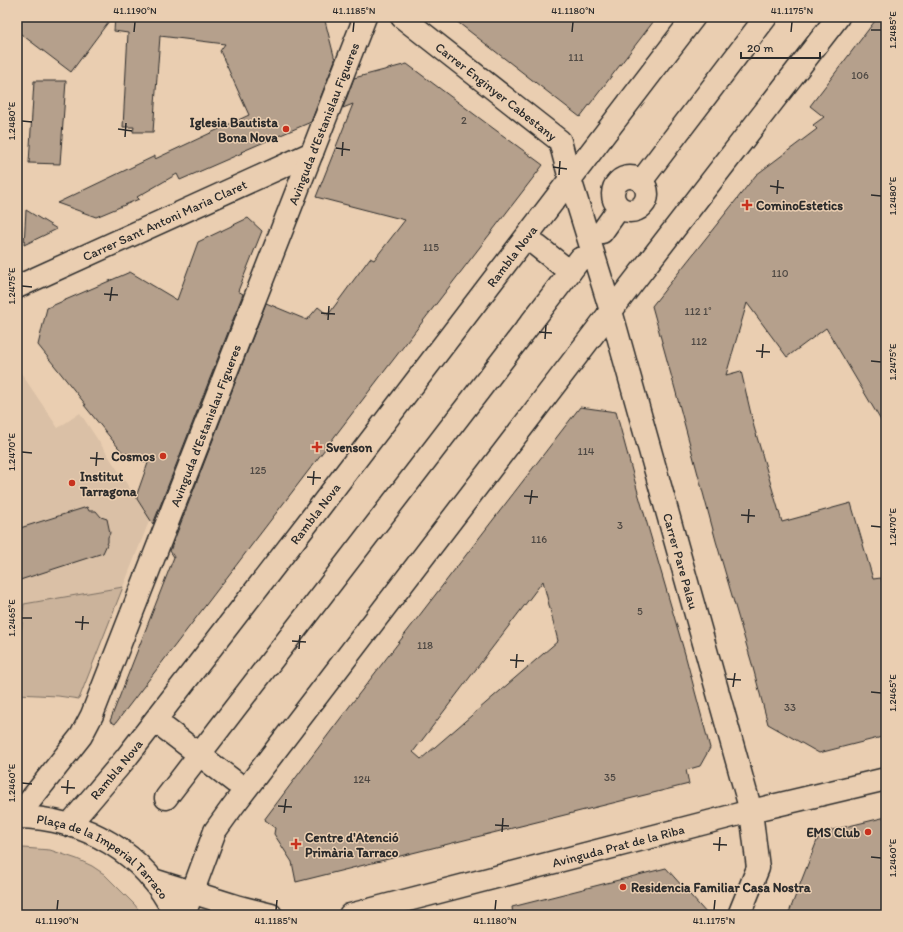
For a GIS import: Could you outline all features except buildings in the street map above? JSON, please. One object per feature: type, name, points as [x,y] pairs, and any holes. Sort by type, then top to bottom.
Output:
[{"type":"street","name":"Avinguda d'Estanislau Figueres","points":[[17,817],[81,736],[92,716],[365,17]]},
{"type":"street","name":"Carrer Enginyer Cabestany","points":[[402,17],[560,141],[570,179]]},
{"type":"street","name":"Rambla Nova","points":[[69,825],[126,758],[328,497],[694,17]]},
{"type":"street","points":[[602,232],[619,208],[613,199],[614,188],[617,183],[621,179],[631,176],[642,180],[766,17]]},
{"type":"street","points":[[184,915],[215,830],[232,806],[611,310],[838,17]]},
{"type":"street","name":"Carrer Sant Antoni Maria Claret","points":[[17,287],[312,153]]},
{"type":"street","points":[[570,179],[611,310]]},
{"type":"street","name":"Rambla Nova","points":[[166,798],[575,265],[536,245]]},
{"type":"street","name":"Carrer Pare Palau","points":[[611,310],[750,812],[758,868],[739,915]]},
{"type":"street","points":[[166,729],[235,782]]},
{"type":"street","name":"Avinguda Prat de la Riba","points":[[350,915],[750,812],[886,779]]},
{"type":"street","name":"Plaça de la Imperial Tarraco","points":[[17,817],[43,819],[69,825],[88,831],[114,846],[133,860],[153,880],[175,915]]},
{"type":"street","points":[[153,880],[239,907],[271,915]]},
{"type":"shaded area","name":"Institut Tarragona","points":[[17,367],[58,428],[80,413],[150,519],[123,587],[24,604],[23,616],[17,618]]},
{"type":"shaded area","points":[[123,587],[79,699],[58,696],[17,694],[17,674],[24,604]]},
{"type":"shaded area","points":[[17,848],[50,850],[77,859],[92,866],[104,874],[135,905],[142,915],[17,915]]},
{"type":"place","name":"Iglesia Bautista Bona Nova","points":[[286,129]]},
{"type":"place","name":"CominoEstetics","points":[[747,205]]},
{"type":"place","name":"Svenson","points":[[317,447]]},
{"type":"place","name":"Cosmos","points":[[163,456]]},
{"type":"place","name":"Institut Tarragona","points":[[72,483]]},
{"type":"place","name":"EMS Club","points":[[868,832]]},
{"type":"place","name":"Centre d'Atenció Primària Tarraco","points":[[296,844]]},
{"type":"place","name":"Residencia Familiar Casa Nostra","points":[[623,887]]}]
